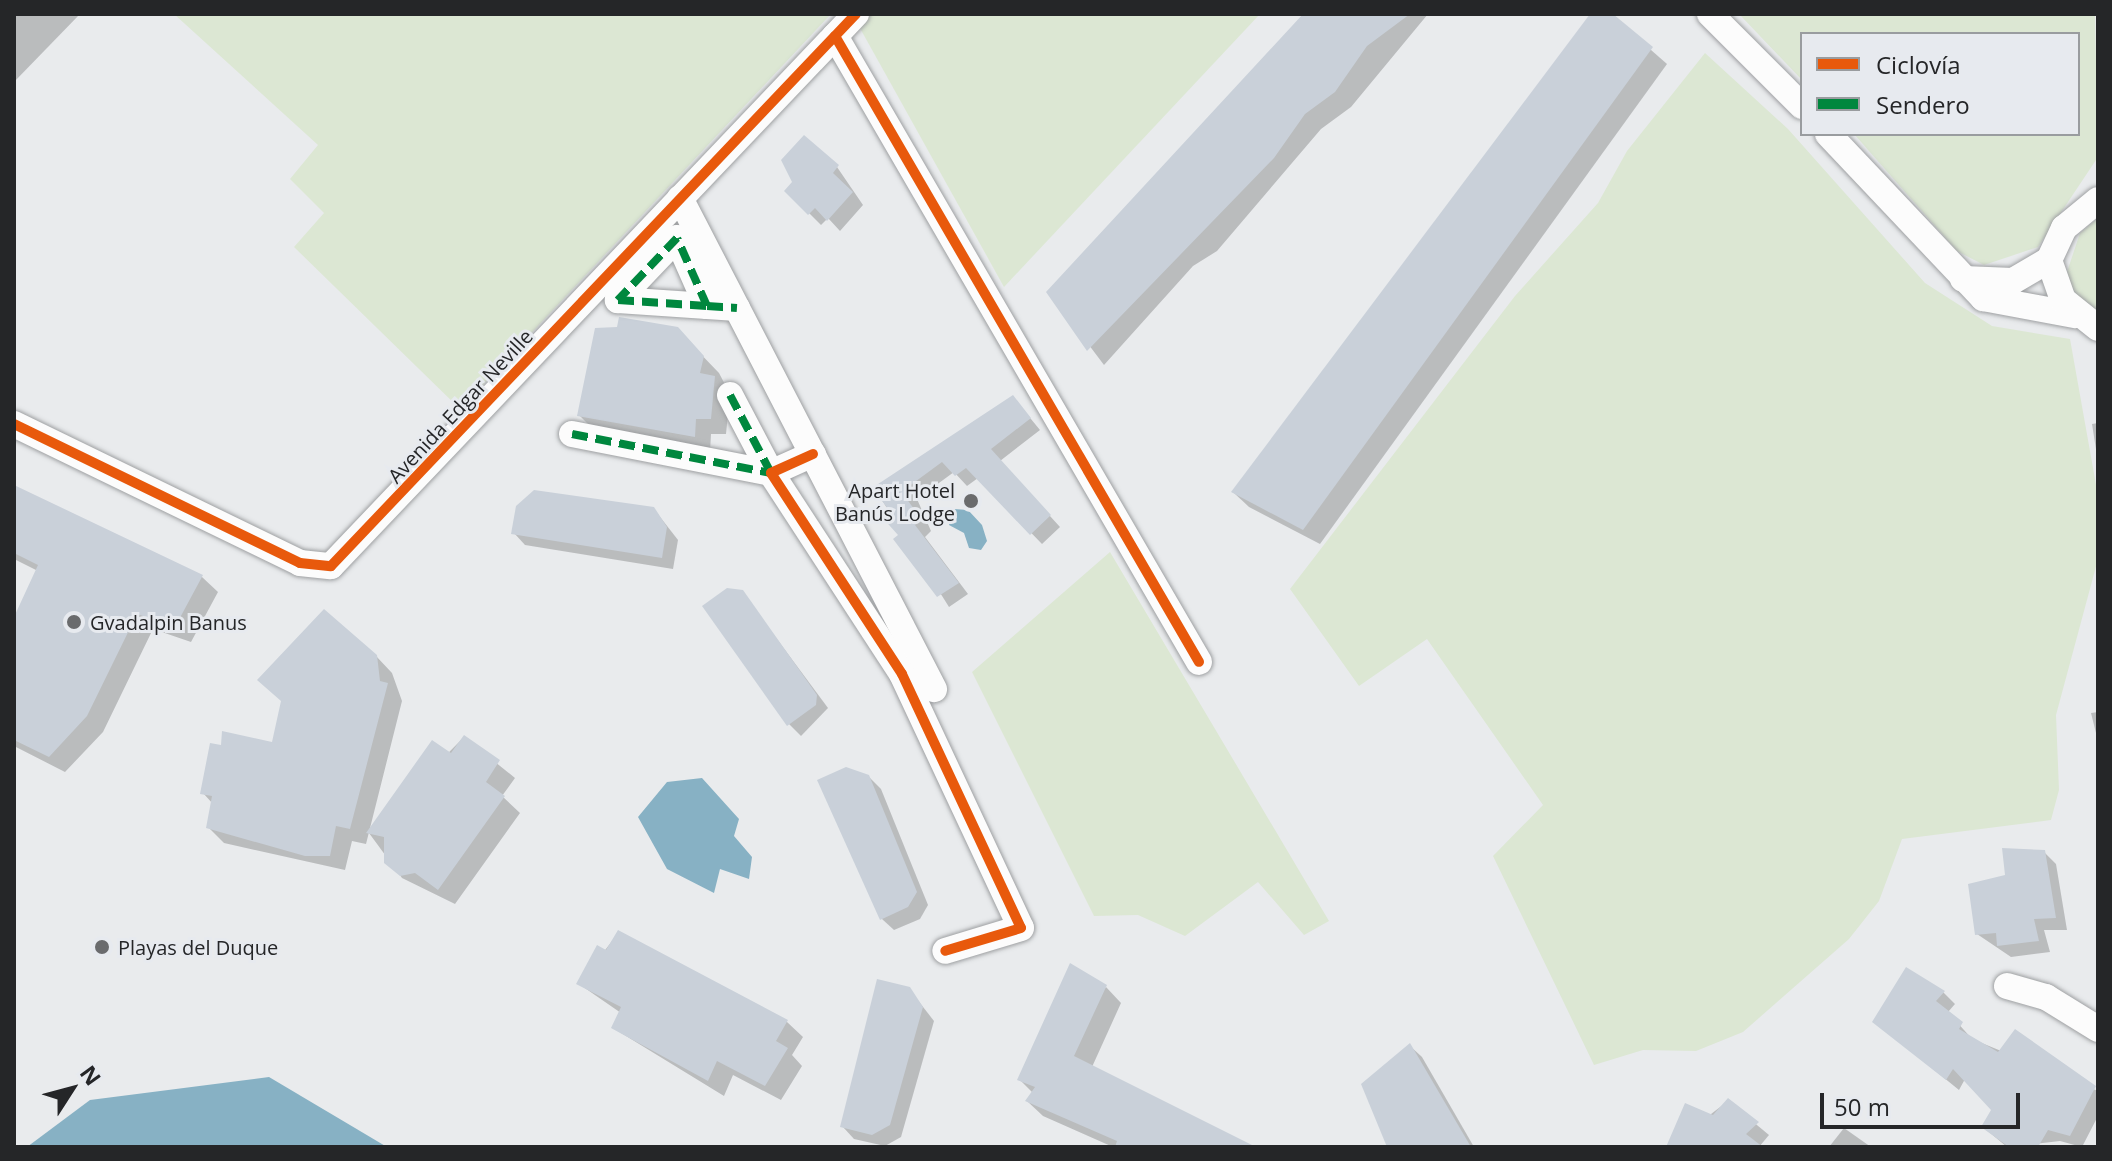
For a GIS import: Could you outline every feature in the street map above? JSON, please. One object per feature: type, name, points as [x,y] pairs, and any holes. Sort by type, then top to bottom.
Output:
[{"type":"street","name":"Avenida Edgar Neville","points":[[14,424],[300,563],[321,570],[347,553],[856,14]]},
{"type":"street","points":[[1710,14],[1800,104]]},
{"type":"street","points":[[835,36],[1199,662]]},
{"type":"street","points":[[1830,136],[1960,279],[1983,298],[2087,321]]},
{"type":"street","points":[[680,198],[934,689]]},
{"type":"street","points":[[1960,279],[2013,281],[2049,260],[2064,228],[2093,200]]},
{"type":"street","points":[[2049,260],[2054,283],[2087,321]]},
{"type":"street","points":[[707,306],[737,308]]},
{"type":"street","points":[[730,395],[771,473],[902,674],[1021,928],[945,951]]},
{"type":"street","points":[[572,434],[771,473],[813,454]]},
{"type":"street","points":[[2007,986],[2046,997],[2098,1029]]},
{"type":"green space","points":[[174,14],[831,14],[460,409],[294,247],[324,213],[290,179],[318,145]]},
{"type":"green space","points":[[863,14],[1260,14],[1004,287],[856,21]]},
{"type":"green space","points":[[1739,14],[2095,14],[2098,157],[2038,247],[1984,265],[1957,251],[1856,136],[2080,136],[2080,32],[1800,32],[1800,78]]},
{"type":"green space","points":[[1705,53],[1788,129],[1925,283],[1992,326],[2070,339],[2098,496],[2098,559],[2056,715],[2059,790],[2051,820],[1902,839],[1879,901],[1849,939],[1743,1032],[1696,1051],[1643,1050],[1594,1065],[1493,856],[1543,805],[1427,639],[1359,686],[1290,589],[1515,296],[1598,203],[1627,151]]},
{"type":"green space","points":[[2098,218],[2098,311],[2074,293],[2067,272],[2080,233]]},
{"type":"green space","points":[[1110,552],[1329,921],[1304,935],[1258,882],[1185,936],[1138,915],[1094,916],[972,672]]},
{"type":"water","points":[[954,509],[968,510],[982,525],[987,541],[981,550],[969,548],[964,533],[949,525]]},
{"type":"water","points":[[702,778],[739,819],[734,836],[752,857],[749,879],[720,869],[714,893],[667,869],[638,817],[667,782]]},
{"type":"water","points":[[269,1077],[387,1147],[27,1147],[90,1100]]},
{"type":"building","points":[[1303,14],[1410,14],[1367,46],[1335,92],[1305,114],[1274,158],[1087,351],[1046,292]]},
{"type":"building","points":[[1590,14],[1613,14],[1653,47],[1303,530],[1231,492]]},
{"type":"building","points":[[804,135],[839,165],[833,173],[853,192],[827,221],[815,208],[808,215],[784,191],[792,182],[781,160]]},
{"type":"building","points":[[619,317],[678,327],[704,356],[700,373],[715,376],[711,419],[696,419],[695,437],[577,416],[595,328],[617,327]]},
{"type":"building","points":[[1013,395],[1031,418],[991,449],[1051,515],[1030,535],[966,468],[955,476],[942,462],[908,487],[906,498],[922,520],[915,525],[959,583],[937,597],[893,539],[898,535],[881,516],[889,510],[872,488]]},
{"type":"building","name":"Gvadalpin Banus","points":[[14,485],[203,575],[175,627],[137,614],[87,716],[49,757],[14,740],[14,617],[38,565],[14,553]]},
{"type":"building","points":[[534,490],[654,507],[667,527],[662,558],[511,534],[516,506]]},
{"type":"building","points":[[727,588],[743,590],[817,695],[816,705],[787,726],[702,606]]},
{"type":"building","points":[[324,609],[377,655],[380,681],[388,683],[350,829],[336,826],[330,856],[305,856],[206,828],[212,796],[200,794],[210,743],[221,745],[222,731],[272,742],[281,701],[257,680]]},
{"type":"building","points":[[464,735],[500,760],[486,782],[505,796],[438,890],[415,873],[400,876],[384,863],[384,837],[366,833],[432,740],[451,753]]},
{"type":"building","points":[[846,767],[869,775],[917,892],[908,907],[880,920],[817,780]]},
{"type":"building","points":[[2002,848],[2045,850],[2056,918],[2034,919],[2039,941],[1997,946],[1996,933],[1975,935],[1968,884],[2005,875]]},
{"type":"building","points":[[618,930],[788,1020],[776,1041],[788,1048],[765,1086],[717,1061],[708,1081],[611,1028],[621,1007],[576,984],[597,945],[606,950]]},
{"type":"building","points":[[1070,963],[1107,985],[1074,1056],[1256,1147],[1115,1147],[1117,1141],[1025,1101],[1035,1087],[1017,1080]]},
{"type":"building","points":[[1906,967],[1945,991],[1936,1001],[1963,1022],[1959,1029],[1998,1052],[2015,1029],[2096,1086],[2070,1136],[2048,1130],[2038,1147],[2009,1147],[1981,1127],[1991,1110],[1953,1069],[1946,1080],[1872,1022]]},
{"type":"building","points":[[877,979],[910,987],[923,1007],[890,1125],[872,1135],[840,1127]]},
{"type":"building","points":[[1410,1043],[1471,1147],[1387,1147],[1361,1084]]},
{"type":"building","points":[[1728,1098],[1759,1122],[1746,1134],[1763,1147],[1666,1147],[1685,1103],[1713,1115]]},
{"type":"marked path","points":[[707,306],[677,238],[618,300],[707,306],[737,308]]},
{"type":"marked path","points":[[730,395],[771,473]]},
{"type":"marked path","points":[[572,434],[771,473]]},
{"type":"cycle path","points":[[14,424],[300,563],[331,566],[856,14]]},
{"type":"cycle path","points":[[835,36],[1199,662]]},
{"type":"cycle path","points":[[813,454],[771,473],[902,674],[1021,928],[945,951]]},
{"type":"place","name":"Apart Hotel Banús Lodge","points":[[971,501]]},
{"type":"place","name":"Gvadalpin Banus","points":[[74,622]]},
{"type":"place","name":"Playas del Duque","points":[[102,947]]}]
